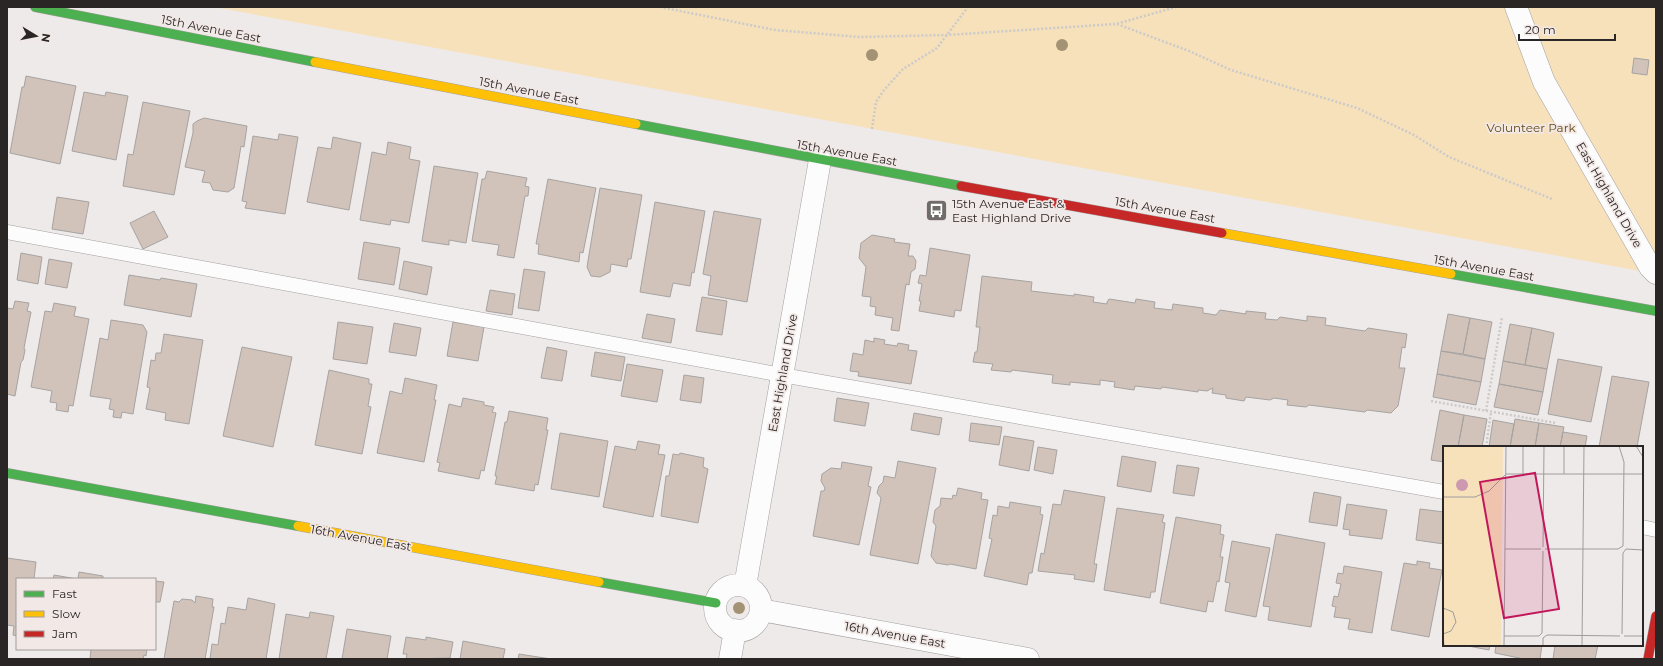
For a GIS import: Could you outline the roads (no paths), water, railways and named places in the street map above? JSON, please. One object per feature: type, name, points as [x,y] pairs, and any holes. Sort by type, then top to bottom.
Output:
[{"type":"street","name":"15th Avenue East","points":[[35,7],[820,160],[1656,311]]},
{"type":"street","name":"East Highland Drive","points":[[1516,7],[1544,82],[1650,267],[1656,273]]},
{"type":"street","name":"East Highland Drive","points":[[745,586],[820,160]]},
{"type":"street","name":"16th Avenue East","points":[[7,473],[716,603]]},
{"type":"street","points":[[735,585],[745,586],[756,592],[760,598],[761,610],[758,620],[753,626],[746,629],[735,630],[725,626],[720,621],[716,614],[716,603],[721,592],[727,587],[735,585]]},
{"type":"street","name":"16th Avenue East","points":[[761,610],[1028,659]]},
{"type":"street","points":[[1648,659],[1656,616]]},
{"type":"street","points":[[730,659],[735,630]]},
{"type":"lane","points":[[7,232],[782,375],[1443,492]]},
{"type":"lane","points":[[1643,527],[1656,530]]},
{"type":"place","name":"15th Avenue East & East Highland Drive","points":[[937,211]]},
{"type":"park label","name":"Volunteer Park","points":[[1531,128]]}]
